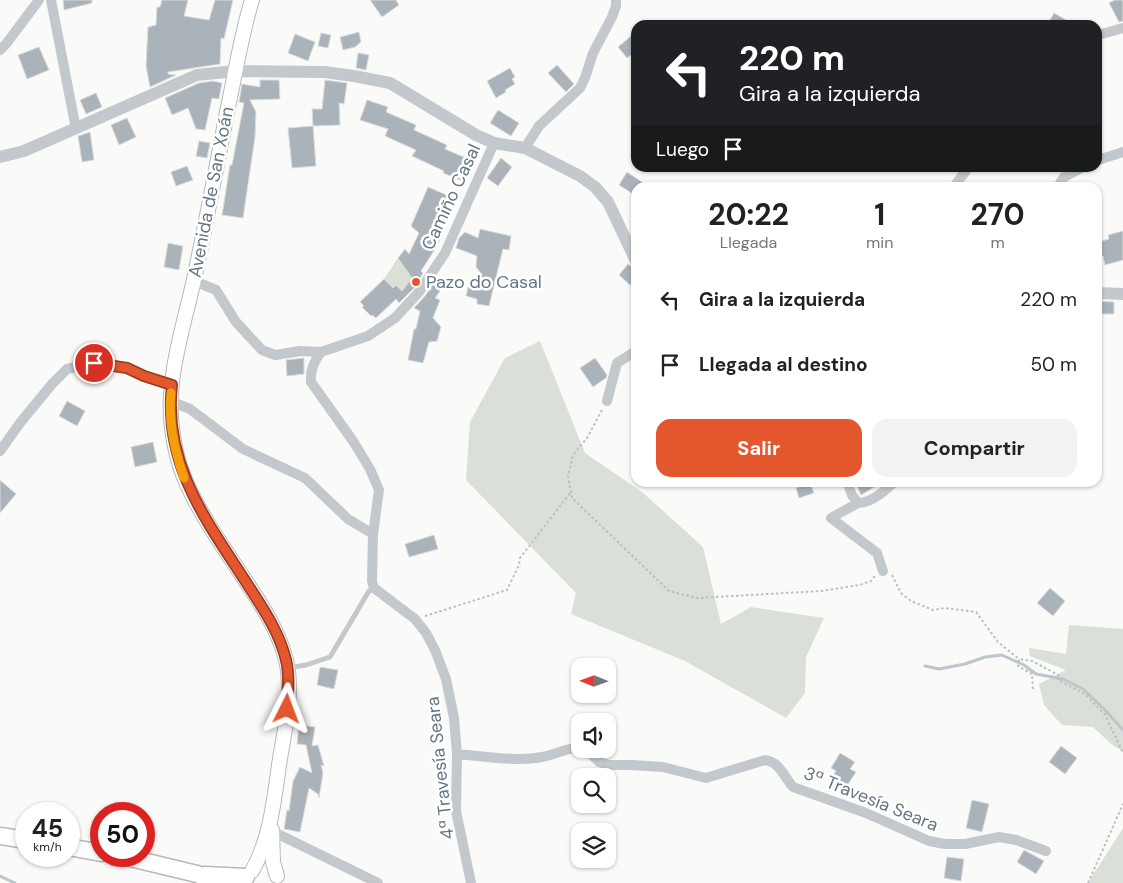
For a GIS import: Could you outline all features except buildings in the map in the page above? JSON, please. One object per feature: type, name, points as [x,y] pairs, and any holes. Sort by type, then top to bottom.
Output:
[{"type":"highway","points":[[0,836],[15,838]]},
{"type":"highway","points":[[155,864],[198,874],[247,877]]},
{"type":"highway","points":[[198,874],[218,883]]},
{"type":"main road","name":"Avenida de San Xoán","points":[[252,0],[235,71],[170,401],[177,456],[184,477],[217,537],[277,632],[287,668],[287,709],[274,801]]},
{"type":"main road","points":[[274,801],[272,830],[273,862],[278,879]]},
{"type":"main road","points":[[247,877],[262,851],[274,801]]},
{"type":"main road","points":[[247,877],[262,869],[268,870],[278,879]]},
{"type":"street","points":[[0,50],[39,0]]},
{"type":"street","points":[[52,0],[76,129]]},
{"type":"street","points":[[525,148],[539,126],[580,88],[593,53],[612,17],[616,0]]},
{"type":"street","points":[[1102,34],[1123,28]]},
{"type":"street","points":[[0,158],[24,152],[197,75],[235,71],[324,72],[354,76],[390,84],[476,136],[494,143],[525,148],[580,176],[596,187],[608,202],[631,250]]},
{"type":"street","name":"Camiño Casal","points":[[194,281],[216,290],[236,322],[262,350],[275,355],[300,351],[321,352],[368,336],[395,318],[419,292],[445,253],[494,143]]},
{"type":"street","points":[[1102,159],[1123,152]]},
{"type":"street","points":[[1061,182],[1064,177],[1073,172]]},
{"type":"street","points":[[1102,293],[1123,294]]},
{"type":"street","points":[[321,352],[310,372],[310,382],[353,441],[379,490],[373,534],[372,581],[374,588]]},
{"type":"street","points":[[607,401],[617,363],[631,354]]},
{"type":"street","points":[[0,452],[46,390],[67,369],[94,363],[127,368],[172,385]]},
{"type":"street","points":[[170,401],[190,409],[243,449],[305,478],[348,520],[373,534]]},
{"type":"street","points":[[849,487],[858,503]]},
{"type":"street","points":[[883,571],[877,553],[830,518],[858,503],[863,503],[887,487]]},
{"type":"street","name":"4ª Travesía Seara","points":[[374,588],[415,619],[431,641],[446,679],[454,718],[457,754],[456,811],[471,883]]},
{"type":"street","name":"3ª Travesía Seara","points":[[457,754],[523,758],[542,757],[571,749]]},
{"type":"street","name":"3ª Travesía Seara","points":[[595,758],[599,762],[609,765],[631,764],[663,767],[706,778],[765,760],[772,761],[778,765],[793,787],[866,813],[929,841],[945,844],[965,844],[999,837],[1016,840],[1046,851]]},
{"type":"street","points":[[272,830],[378,883]]},
{"type":"lane","points":[[287,668],[306,665],[330,657],[369,591],[374,588]]},
{"type":"path","points":[[607,401],[587,438],[573,455],[568,476],[572,498],[669,591],[697,598],[821,590],[860,584],[871,580],[876,574],[883,571],[891,574],[902,594],[911,601],[932,610],[945,608],[976,612],[998,642],[1019,659],[1032,661],[1060,676],[1058,680],[1085,694],[1105,715],[1123,753]]},
{"type":"path","points":[[415,619],[507,590],[520,565],[520,558],[571,492]]},
{"type":"path","points":[[1019,659],[1018,666],[1032,674],[1033,689]]},
{"type":"path","points":[[1088,883],[1123,804]]},
{"type":"shaded area","points":[[398,258],[412,278],[402,291],[396,285],[393,288],[384,279]]},
{"type":"shaded area","points":[[540,341],[585,453],[631,484],[631,487],[635,487],[642,492],[703,547],[721,624],[751,607],[824,618],[806,657],[805,693],[786,718],[685,661],[571,614],[576,593],[466,480],[470,422],[505,358]]},
{"type":"shaded area","points":[[1069,625],[1123,629],[1123,751],[1112,745],[1093,727],[1062,725],[1044,705],[1039,684],[1066,670],[1030,656],[1029,648],[1066,654]]},
{"type":"shaded area","points":[[1123,828],[1123,883],[1088,883]]},
{"type":"waterway","points":[[925,666],[939,669],[965,664],[985,657],[1002,655],[1024,665],[1036,674],[1063,679],[1083,689],[1123,730]]},
{"type":"waterway","points":[[0,876],[15,883]]},
{"type":"slow traffic","points":[[171,393],[172,427],[177,456],[184,478]]},
{"type":"place","name":"Pazo do Casal","points":[[416,282]]},
{"type":"route","points":[[94,363],[127,368],[172,385],[170,401],[172,427],[177,456],[184,477],[217,537],[277,632],[286,659],[287,709]]}]
